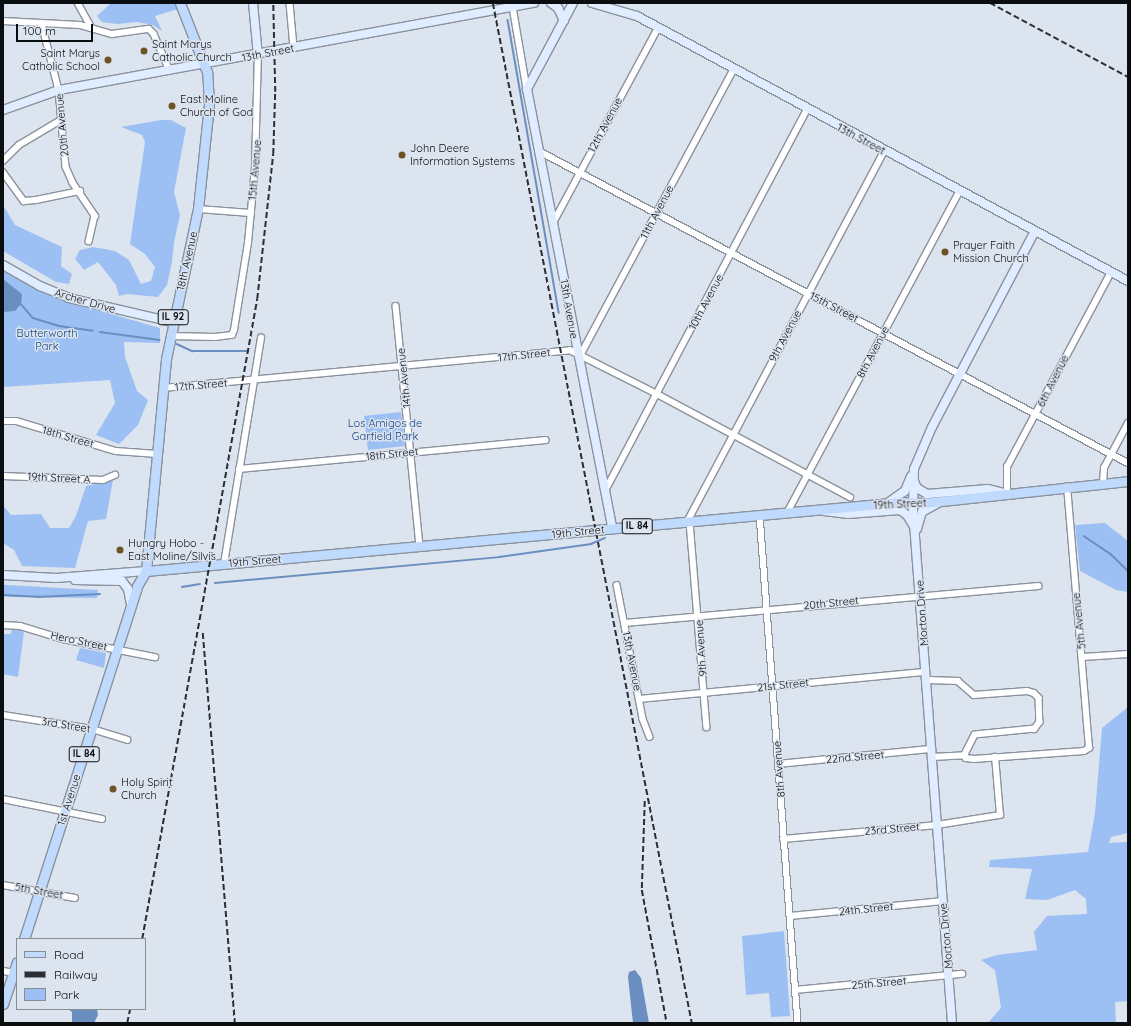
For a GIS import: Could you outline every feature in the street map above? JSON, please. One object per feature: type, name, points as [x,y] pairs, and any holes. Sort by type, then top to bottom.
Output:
[{"type":"main road","name":"18th Avenue","points":[[146,571],[163,388],[172,322],[198,208],[210,94],[205,65],[180,3]]},
{"type":"main road","name":"19th Street","points":[[146,571],[612,528],[887,504],[942,501],[1005,492],[1128,481]]},
{"type":"main road","name":"1st Avenue","points":[[24,938],[137,586],[146,571]]},
{"type":"main road","points":[[3,1004],[15,973]]},
{"type":"street","points":[[78,3],[92,26]]},
{"type":"street","name":"15th Avenue","points":[[170,336],[203,338],[232,336],[238,307],[251,213],[258,134],[258,56],[253,3]]},
{"type":"street","points":[[290,3],[294,48]]},
{"type":"street","name":"13th Street","points":[[3,110],[60,90],[258,56],[534,3]]},
{"type":"street","points":[[552,3],[558,8],[564,21]]},
{"type":"street","points":[[527,89],[573,3]]},
{"type":"street","name":"13th Street","points":[[592,3],[609,6],[637,16],[884,152],[1128,281]]},
{"type":"street","name":"13th Avenue","points":[[513,7],[527,89],[579,353],[604,493],[612,528]]},
{"type":"street","points":[[3,21],[92,26],[112,34],[149,29],[154,34],[170,71]]},
{"type":"street","name":"20th Avenue","points":[[42,24],[60,90],[61,120],[66,167],[73,183],[80,190],[95,216],[88,241]]},
{"type":"street","name":"12th Avenue","points":[[553,223],[658,28]]},
{"type":"street","name":"11th Avenue","points":[[579,353],[733,70]]},
{"type":"street","name":"10th Avenue","points":[[604,493],[807,110]]},
{"type":"street","points":[[3,162],[19,145],[61,120]]},
{"type":"street","name":"15th Street","points":[[539,151],[1128,463]]},
{"type":"street","name":"9th Avenue","points":[[707,727],[689,522],[732,435],[884,152]]},
{"type":"street","points":[[3,172],[10,185],[24,201],[36,200],[80,190]]},
{"type":"street","name":"8th Avenue","points":[[787,513],[959,192]]},
{"type":"street","points":[[198,208],[251,213]]},
{"type":"street","name":"Morton Drive","points":[[952,1023],[915,532],[914,478],[916,462],[959,374],[1035,232]]},
{"type":"street","name":"Archer Drive","points":[[3,265],[40,286],[69,298],[172,322]]},
{"type":"street","name":"6th Avenue","points":[[1005,492],[1007,467],[1036,415],[1110,272]]},
{"type":"street","name":"14th Avenue","points":[[396,306],[404,366],[420,546]]},
{"type":"street","points":[[224,564],[261,338]]},
{"type":"street","points":[[579,353],[850,497]]},
{"type":"street","name":"17th Street","points":[[163,388],[404,366],[579,353]]},
{"type":"street","name":"18th Street","points":[[3,421],[16,421],[116,451],[157,454]]},
{"type":"street","points":[[1103,484],[1104,468],[1128,423]]},
{"type":"street","name":"18th Street","points":[[239,469],[546,440]]},
{"type":"street","points":[[887,504],[896,500],[905,491],[916,462]]},
{"type":"street","name":"19th Street A","points":[[3,476],[103,480],[115,475]]},
{"type":"street","points":[[914,478],[917,488],[927,494],[988,489],[1005,492]]},
{"type":"street","name":"5th Avenue","points":[[1067,487],[1090,741],[1089,748],[1084,751]]},
{"type":"street","points":[[915,532],[922,512],[942,501]]},
{"type":"street","points":[[818,510],[848,514],[900,510],[907,514],[915,532]]},
{"type":"street","name":"8th Avenue","points":[[760,515],[783,839],[798,1023]]},
{"type":"street","points":[[56,578],[146,571]]},
{"type":"street","points":[[3,576],[120,580],[128,588],[131,607]]},
{"type":"street","name":"13th Avenue","points":[[617,585],[639,700],[650,737]]},
{"type":"street","name":"20th Street","points":[[625,623],[920,595],[1038,586]]},
{"type":"street","name":"Hero Street","points":[[3,625],[20,626],[62,638],[155,656]]},
{"type":"street","points":[[1083,657],[1128,654]]},
{"type":"street","name":"21st Street","points":[[639,700],[773,686],[926,676],[958,681],[974,695],[1031,691],[1039,698],[1040,722],[1035,729],[975,735],[964,755]]},
{"type":"street","name":"3rd Street","points":[[3,715],[92,729],[127,740]]},
{"type":"street","name":"22nd Street","points":[[778,764],[932,753],[964,755],[970,759],[1084,751]]},
{"type":"street","name":"23rd Street","points":[[783,839],[937,825],[1000,815],[995,757]]},
{"type":"street","points":[[3,799],[102,819]]},
{"type":"street","name":"5th Street","points":[[3,885],[75,898]]},
{"type":"street","name":"24th Street","points":[[790,916],[943,901]]},
{"type":"street","points":[[3,971],[15,973]]},
{"type":"street","name":"25th Street","points":[[795,990],[962,974]]},
{"type":"green space","points":[[111,3],[175,3],[178,9],[155,16],[162,31],[153,25],[137,22],[117,24],[102,22],[97,16]]},
{"type":"green space","points":[[161,120],[171,120],[186,128],[174,192],[180,215],[167,285],[158,297],[127,294],[119,296],[116,285],[98,262],[84,270],[75,259],[80,250],[93,247],[115,251],[129,260],[141,284],[151,281],[155,267],[145,254],[130,244],[145,142],[142,135],[121,127]]},
{"type":"green space","points":[[3,205],[15,225],[62,247],[61,266],[72,274],[69,284],[56,282],[3,251]]},
{"type":"green space","name":"Butterworth Park","points":[[3,270],[59,299],[160,328],[160,343],[124,342],[125,357],[137,391],[148,400],[138,425],[119,444],[96,435],[115,403],[110,380],[3,387]]},
{"type":"green space","name":"Los Amigos de Garfield Park","points":[[401,412],[405,446],[368,450],[364,416]]},
{"type":"green space","points":[[113,480],[106,519],[88,521],[75,568],[22,566],[14,550],[3,543],[3,505],[11,515],[41,514],[50,528],[69,528],[76,516],[86,486]]},
{"type":"green space","points":[[1105,523],[1128,541],[1128,592],[1116,590],[1080,571],[1075,525]]},
{"type":"green space","points":[[3,585],[98,590],[97,598],[10,597],[3,596]]},
{"type":"green space","points":[[12,628],[24,632],[18,677],[3,674],[3,634],[11,634]]},
{"type":"green space","points":[[80,648],[106,653],[104,668],[76,660]]},
{"type":"green space","points":[[1128,707],[1128,833],[1111,837],[1109,843],[1128,842],[1128,1001],[1115,1002],[1116,1023],[988,1023],[1001,1008],[995,970],[981,960],[997,955],[1037,950],[1034,932],[1047,916],[1087,914],[1086,899],[1075,890],[1047,900],[1025,899],[1032,869],[989,867],[990,860],[1088,852],[1095,813],[1102,728]]},
{"type":"green space","points":[[784,931],[790,1016],[771,1017],[769,993],[746,995],[742,936]]},
{"type":"shaded area","points":[[3,279],[22,294],[21,304],[15,311],[3,312]]},
{"type":"shaded area","points":[[635,970],[641,978],[649,1023],[633,1023],[628,977],[629,972]]},
{"type":"shaded area","points":[[69,1010],[97,1010],[98,1015],[94,1023],[72,1023],[72,1012]]},
{"type":"waterway","points":[[508,20],[559,313]]},
{"type":"waterway","points":[[21,304],[33,318],[59,326],[93,331]]},
{"type":"waterway","points":[[100,332],[159,340]]},
{"type":"waterway","points":[[177,344],[192,351],[248,351]]},
{"type":"waterway","points":[[1084,536],[1111,554],[1128,571]]},
{"type":"waterway","points":[[215,583],[499,557],[591,544],[605,538]]},
{"type":"waterway","points":[[182,587],[200,584]]},
{"type":"waterway","points":[[3,595],[37,597],[100,594]]},
{"type":"railway","points":[[142,938],[257,299],[273,154],[275,92],[273,3]]},
{"type":"railway","points":[[493,3],[692,1023]]},
{"type":"railway","points":[[990,3],[1128,77]]},
{"type":"railway","points":[[203,633],[235,1023]]},
{"type":"railway","points":[[645,801],[642,890],[667,1023]]},
{"type":"railway","points":[[127,1023],[130,1010]]},
{"type":"place","name":"Saint Marys Catholic Church","points":[[144,51]]},
{"type":"place","name":"Saint Marys Catholic School","points":[[108,60]]},
{"type":"place","name":"East Moline Church of God","points":[[172,106]]},
{"type":"place","name":"John Deere Information Systems","points":[[402,155]]},
{"type":"place","name":"Prayer Faith Mission Church","points":[[945,252]]},
{"type":"place","name":"Hungry Hobo - East Moline/Silvis","points":[[120,550]]},
{"type":"place","name":"Holy Spirit Church","points":[[113,789]]}]
